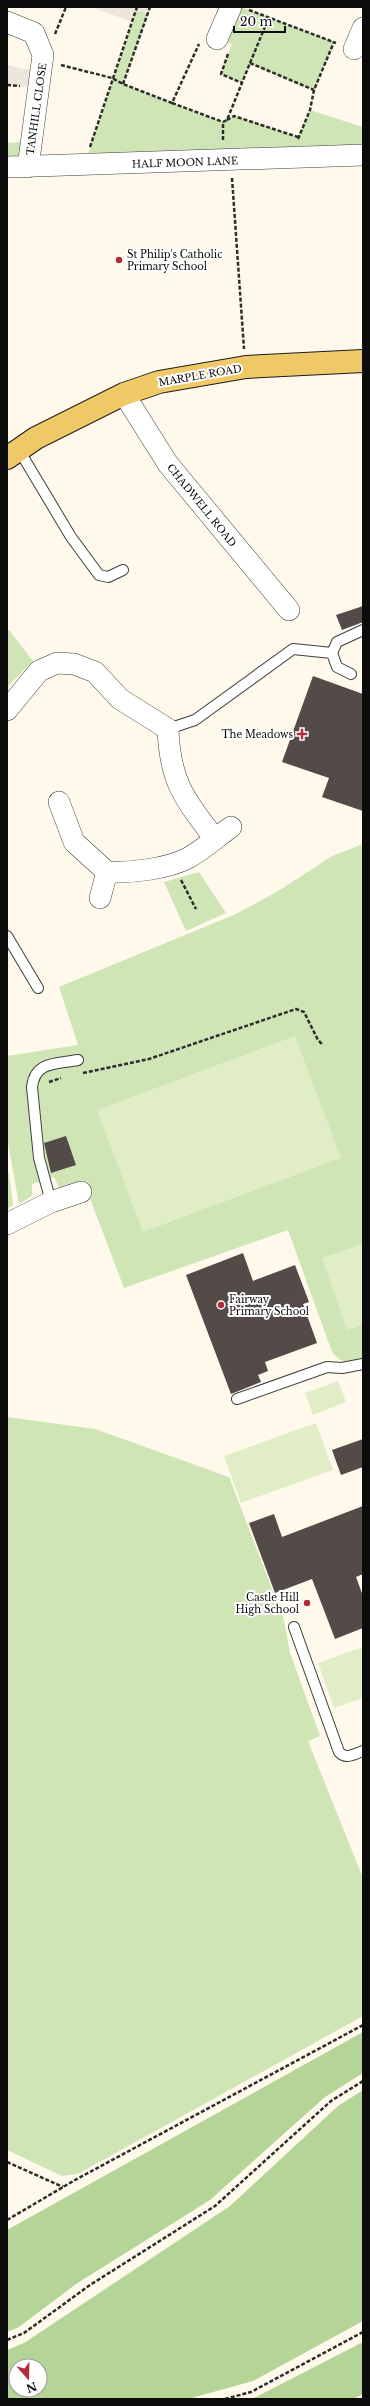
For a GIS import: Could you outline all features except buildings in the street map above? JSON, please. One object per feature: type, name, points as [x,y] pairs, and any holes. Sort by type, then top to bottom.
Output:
[{"type":"main road","name":"MARPLE ROAD","points":[[13,454],[36,438],[124,394],[159,382],[246,367],[363,361]]},
{"type":"street","points":[[218,39],[238,8]]},
{"type":"street","points":[[7,22],[34,33],[40,52]]},
{"type":"street","points":[[354,49],[363,28]]},
{"type":"street","name":"TANHILL CLOSE","points":[[28,168],[40,52]]},
{"type":"street","name":"HALF MOON LANE","points":[[7,167],[28,168],[363,155]]},
{"type":"street","name":"CHADWELL ROAD","points":[[124,394],[168,464],[289,610]]},
{"type":"street","points":[[7,710],[39,671],[57,663],[74,664],[95,672],[120,699],[168,729],[169,752],[174,775],[186,800],[223,833],[189,858],[175,863],[127,873],[107,872],[74,842],[59,802]]},
{"type":"street","points":[[100,898],[107,872]]},
{"type":"street","points":[[7,1224],[51,1202],[81,1192]]},
{"type":"lane","points":[[13,454],[99,575],[108,577],[123,570]]},
{"type":"lane","points":[[351,674],[337,667],[332,652],[337,642],[363,630]]},
{"type":"lane","points":[[168,729],[195,720],[293,649],[332,652]]},
{"type":"lane","points":[[7,936],[38,988]]},
{"type":"lane","points":[[51,1202],[39,1158],[32,1087],[33,1075],[48,1065],[78,1060]]},
{"type":"lane","points":[[237,1398],[327,1366],[342,1368],[363,1364]]},
{"type":"lane","points":[[294,1627],[339,1752],[343,1756],[348,1756],[363,1751]]},
{"type":"path","points":[[66,7],[54,38],[40,52],[112,78],[123,84],[222,122],[234,116],[299,138]]},
{"type":"path","points":[[84,166],[112,78],[137,7]]},
{"type":"path","points":[[123,84],[150,7]]},
{"type":"path","points":[[238,8],[269,17],[354,49]]},
{"type":"path","points":[[227,120],[269,17]]},
{"type":"path","points":[[172,103],[204,33],[232,44],[222,74],[242,83]]},
{"type":"path","points":[[290,158],[310,110],[314,90],[334,42]]},
{"type":"path","points":[[250,63],[314,90]]},
{"type":"path","points":[[222,122],[227,160],[246,367]]},
{"type":"path","points":[[175,863],[176,872],[196,909]]},
{"type":"path","points":[[76,1075],[149,1059],[296,1009],[304,1012],[318,1040],[324,1044]]},
{"type":"path","points":[[47,1085],[50,1081],[68,1076]]},
{"type":"path","points":[[7,2220],[64,2187],[363,2025]]},
{"type":"path","points":[[7,2340],[24,2333],[90,2285],[215,2206],[331,2101],[363,2081]]},
{"type":"path","points":[[7,2162],[64,2187]]},
{"type":"path","points":[[225,2399],[251,2392],[363,2332]]},
{"type":"green space","points":[[231,7],[241,7],[334,42],[314,90],[250,64],[242,83],[221,74],[232,44],[217,39]]},
{"type":"green space","points":[[137,10],[148,14],[123,84],[222,122],[234,116],[298,137],[310,110],[363,127],[363,155],[84,166]]},
{"type":"green space","points":[[31,141],[28,167],[7,167],[7,143]]},
{"type":"green space","points":[[9,630],[33,661],[7,687],[7,631]]},
{"type":"green space","points":[[363,844],[363,1360],[350,1363],[342,1361],[332,1352],[288,1230],[124,1288],[83,1180],[59,1188],[54,1177],[32,1184],[32,1196],[19,1204],[7,1138],[7,1056],[78,1045],[59,987],[236,914],[280,890],[332,856]]},
{"type":"green space","points":[[199,872],[226,913],[186,931],[164,882]]},
{"type":"green space","points":[[295,1036],[341,1158],[143,1232],[97,1110]]},
{"type":"green space","points":[[9,1173],[13,1205],[7,1209],[7,1174]]},
{"type":"green space","points":[[363,1244],[363,1325],[347,1330],[322,1258]]},
{"type":"green space","points":[[338,1381],[346,1402],[313,1415],[305,1393]]},
{"type":"green space","points":[[7,1417],[95,1429],[229,1477],[284,1620],[290,1653],[320,1736],[308,1741],[363,1878],[363,2016],[78,2174],[62,2176],[7,2150]]},
{"type":"green space","points":[[316,1423],[333,1470],[241,1503],[224,1456]]},
{"type":"green space","points":[[363,1647],[363,1698],[334,1708],[318,1663]]},
{"type":"green space","points":[[363,2032],[363,2073],[325,2097],[210,2200],[76,2284],[19,2327],[7,2332],[7,2230]]},
{"type":"green space","points":[[363,2090],[363,2321],[253,2381],[188,2399],[7,2399],[7,2350],[24,2343],[230,2206],[338,2106]]},
{"type":"green space","points":[[363,2342],[363,2394],[353,2399],[252,2399]]},
{"type":"shaded area","points":[[91,7],[150,7],[148,14],[137,10],[132,22]]},
{"type":"shaded area","points":[[8,65],[22,69],[42,69],[39,88],[7,85]]},
{"type":"place","name":"St Philip's Catholic Primary School","points":[[119,260]]},
{"type":"place","name":"The Meadows","points":[[302,734]]},
{"type":"place","name":"Fairway Primary School","points":[[221,1305]]},
{"type":"place","name":"Castle Hill High School","points":[[307,1603]]}]
